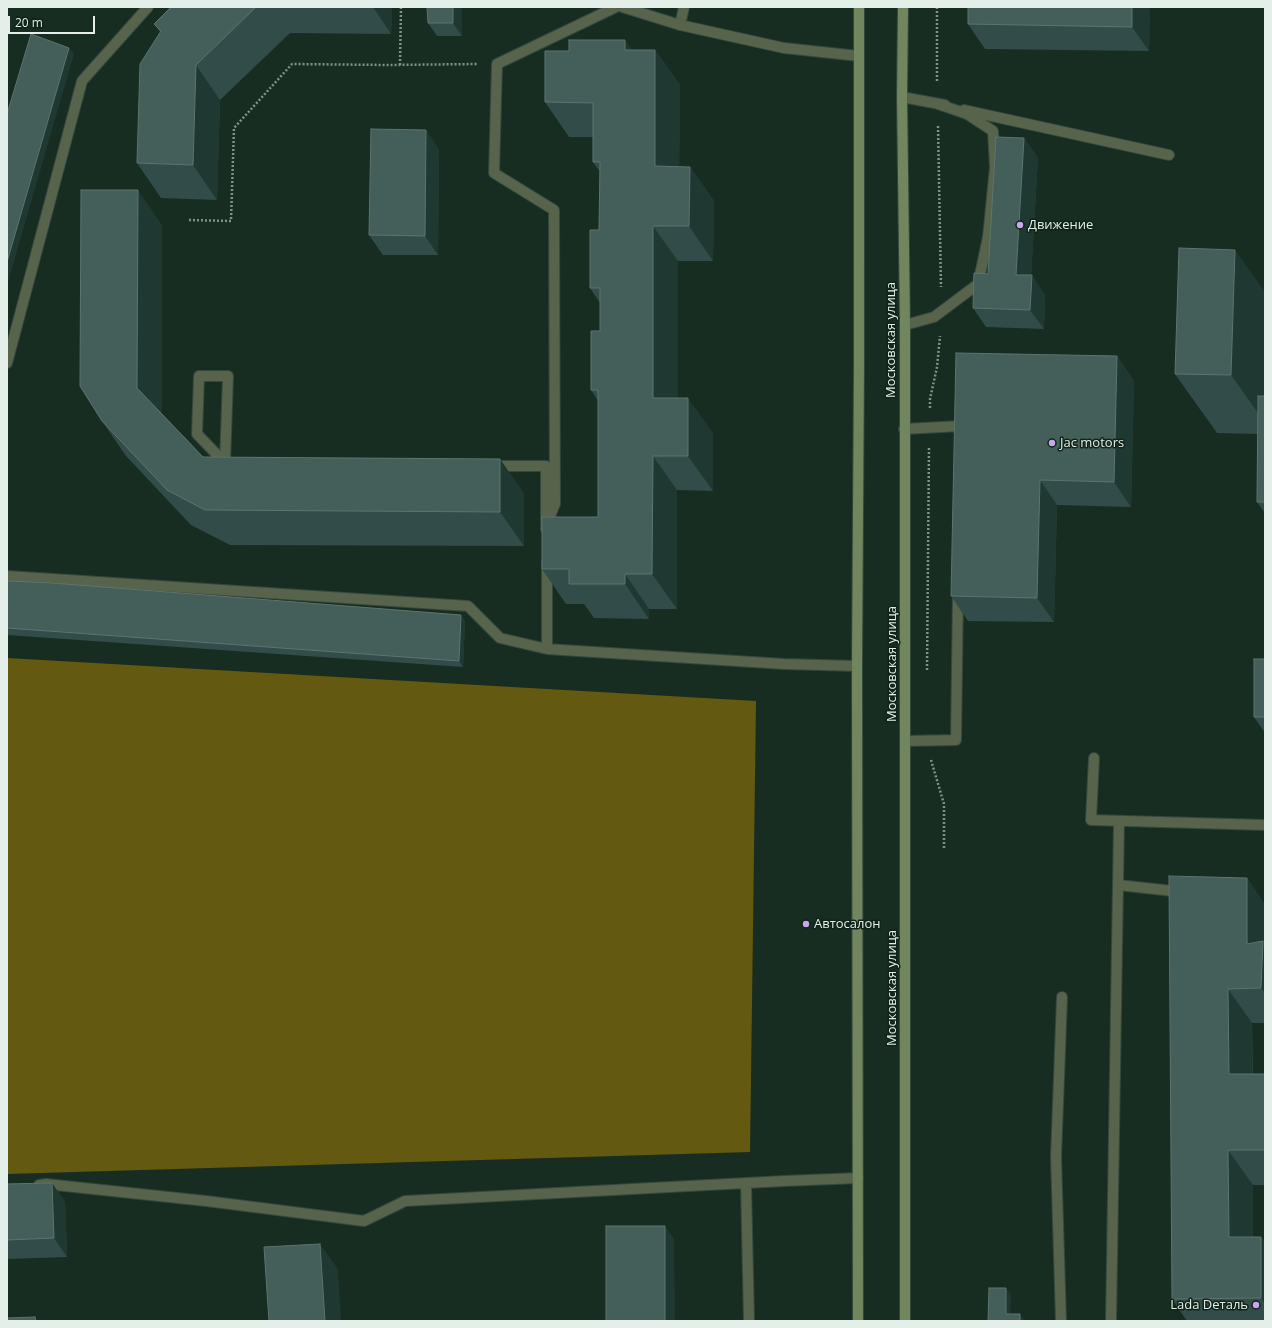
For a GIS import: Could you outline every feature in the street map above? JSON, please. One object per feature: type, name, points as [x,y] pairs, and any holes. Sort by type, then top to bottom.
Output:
[{"type":"main road","points":[[858,1321],[856,666],[859,372],[859,7]]},
{"type":"main road","name":"Московская улица","points":[[903,7],[902,97],[905,325],[904,429],[906,741],[905,1321]]},
{"type":"street","points":[[7,363],[82,81],[148,7]]},
{"type":"street","points":[[546,525],[555,504],[554,210],[494,173],[497,64],[616,7]]},
{"type":"street","points":[[622,7],[680,25],[784,48],[859,56]]},
{"type":"street","points":[[680,25],[684,7]]},
{"type":"street","points":[[902,97],[1169,155]]},
{"type":"street","points":[[905,325],[934,317],[978,284],[988,237],[995,167],[993,131],[967,114],[938,104]]},
{"type":"street","points":[[226,462],[228,376],[199,376],[197,434],[226,462],[241,463]]},
{"type":"street","points":[[904,429],[961,426],[961,442]]},
{"type":"street","points":[[483,465],[546,466],[547,541]]},
{"type":"street","points":[[547,556],[547,650]]},
{"type":"street","points":[[7,576],[468,606],[500,638],[547,650],[784,664],[856,666]]},
{"type":"street","points":[[906,741],[956,740],[958,583]]},
{"type":"street","points":[[1094,758],[1091,820],[1265,825]]},
{"type":"street","points":[[1110,1321],[1119,821]]},
{"type":"street","points":[[1118,885],[1196,894]]},
{"type":"street","points":[[1061,1321],[1056,1157],[1062,997]]},
{"type":"street","points":[[31,1185],[46,1184],[206,1201],[364,1221],[405,1201],[858,1178]]},
{"type":"street","points":[[746,1184],[749,1321]]},
{"type":"path","points":[[400,65],[401,7]]},
{"type":"path","points":[[189,220],[230,221],[234,128],[292,64],[497,64]]},
{"type":"shaded area","points":[[7,658],[756,701],[750,1152],[7,1174]]},
{"type":"building","points":[[171,7],[256,7],[196,65],[193,165],[137,163],[140,64],[161,31],[154,24]]},
{"type":"building","points":[[427,7],[453,7],[453,23],[428,23]]},
{"type":"building","points":[[968,7],[1132,7],[1132,27],[968,24]]},
{"type":"building","points":[[31,34],[69,48],[7,262],[7,114]]},
{"type":"building","points":[[569,40],[625,40],[625,50],[655,50],[655,166],[690,167],[689,226],[653,226],[653,398],[688,398],[688,456],[653,456],[652,574],[625,574],[625,584],[569,584],[569,569],[542,569],[542,517],[598,517],[598,390],[591,390],[591,331],[600,331],[600,288],[590,288],[590,230],[599,230],[600,162],[593,162],[593,103],[545,102],[545,51],[569,51]]},
{"type":"building","points":[[371,129],[426,130],[425,236],[369,235]]},
{"type":"building","points":[[996,137],[1024,138],[1016,275],[1032,275],[1030,310],[973,308],[974,273],[988,274]]},
{"type":"building","points":[[81,190],[138,190],[137,388],[203,457],[500,459],[500,512],[205,510],[167,490],[102,421],[80,386]]},
{"type":"building","points":[[1179,248],[1235,250],[1231,375],[1175,374]]},
{"type":"building","name":"Jac motors","points":[[956,353],[1117,356],[1114,482],[1040,480],[1037,598],[951,596]]},
{"type":"building","points":[[1258,396],[1265,396],[1265,502],[1257,502]]},
{"type":"building","points":[[7,581],[52,583],[461,615],[459,661],[7,628]]},
{"type":"building","points":[[1254,659],[1265,659],[1265,717],[1254,717]]},
{"type":"building","points":[[1169,876],[1247,878],[1247,944],[1263,941],[1261,988],[1228,989],[1229,1074],[1265,1074],[1265,1150],[1228,1150],[1229,1237],[1261,1237],[1261,1298],[1172,1299]]},
{"type":"building","points":[[52,1183],[54,1238],[7,1240],[7,1184]]},
{"type":"building","points":[[606,1226],[665,1226],[665,1321],[606,1321]]},
{"type":"building","points":[[320,1244],[325,1321],[269,1321],[264,1247]]},
{"type":"building","points":[[989,1288],[1006,1288],[1006,1314],[1020,1314],[1020,1321],[988,1321]]},
{"type":"building","points":[[35,1317],[36,1321],[7,1321],[7,1318]]},
{"type":"place","name":"Движение","points":[[1020,225]]},
{"type":"place","name":"Jac motors","points":[[1052,443]]},
{"type":"place","name":"Автосалон","points":[[806,924]]},
{"type":"place","name":"Lada Dеталь","points":[[1256,1305]]}]
